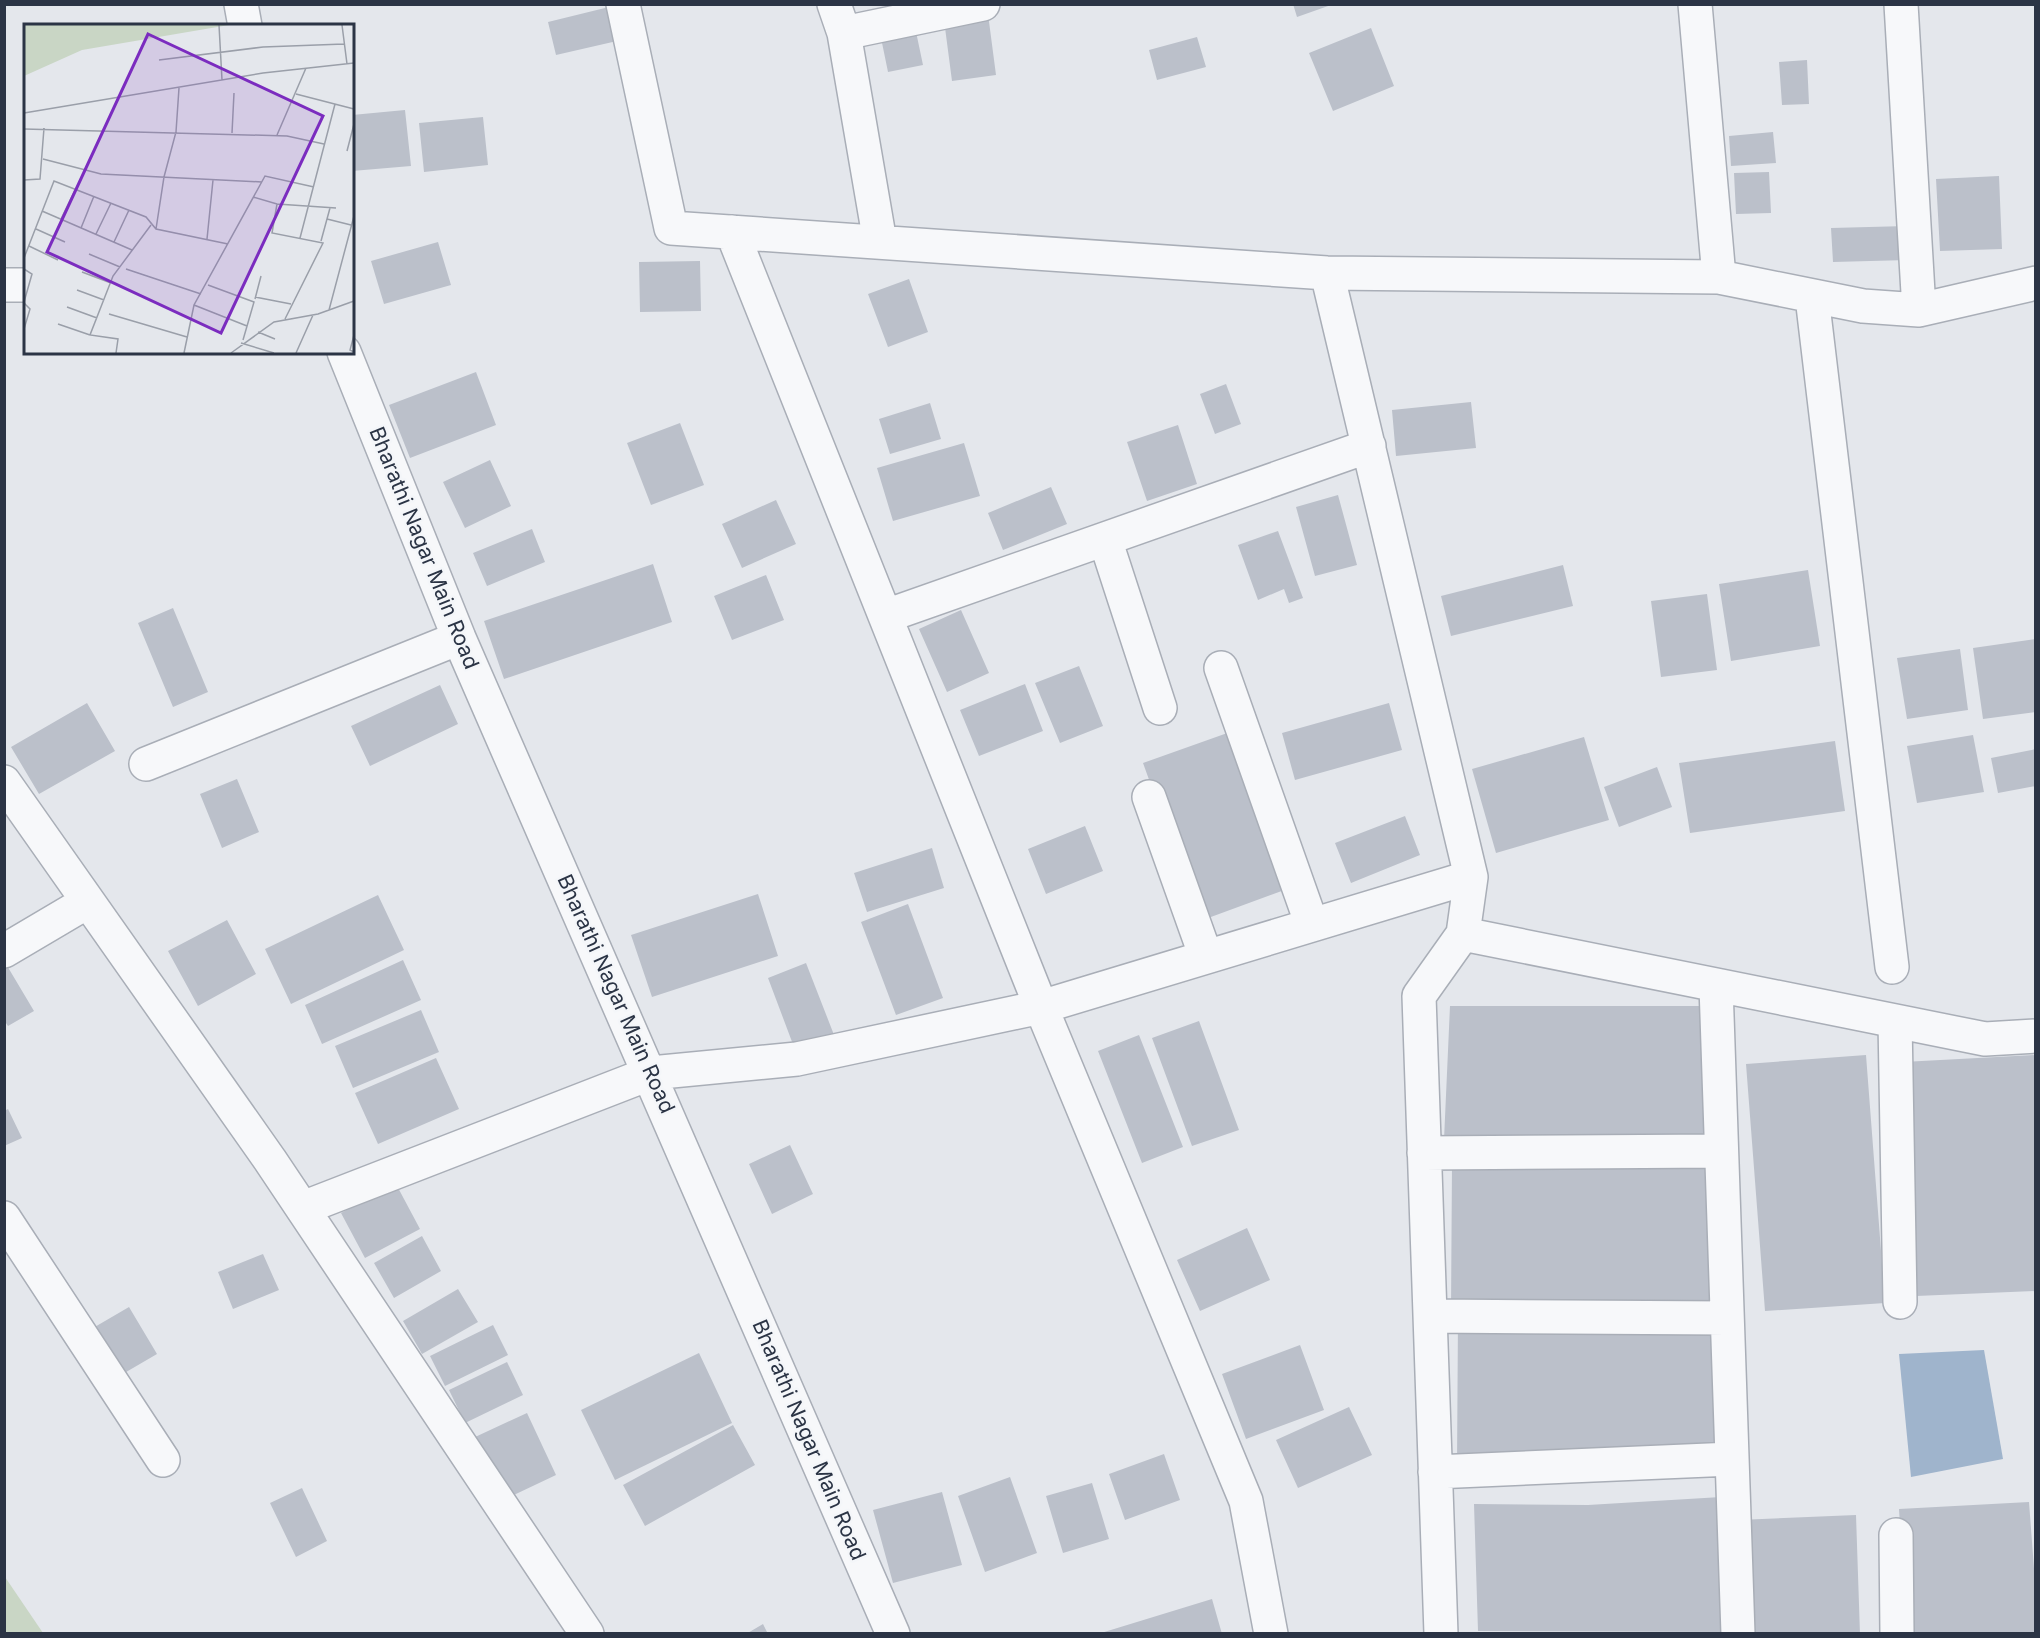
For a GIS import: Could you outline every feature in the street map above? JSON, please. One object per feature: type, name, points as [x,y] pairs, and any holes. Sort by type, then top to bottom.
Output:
[{"type":"street","points":[[241,4],[245,24]]},
{"type":"street","points":[[623,4],[671,228],[1328,273],[1719,277],[1863,306],[1919,310],[2036,283]]},
{"type":"street","points":[[880,242],[839,19],[983,4]]},
{"type":"street","points":[[1695,4],[1719,277]]},
{"type":"street","points":[[1901,4],[1919,310]]},
{"type":"street","points":[[732,232],[1041,1007],[1246,1501],[1271,1634]]},
{"type":"street","points":[[1328,273],[1471,877],[1463,934],[1419,996],[1441,1634]]},
{"type":"street","points":[[4,285],[24,285]]},
{"type":"street","points":[[1812,297],[1892,967]]},
{"type":"street","name":"Bharathi Nagar Main Road","points":[[345,354],[459,638],[651,1073],[893,1634]]},
{"type":"street","points":[[886,616],[1369,446]]},
{"type":"street","points":[[1105,539],[1160,708]]},
{"type":"street","points":[[146,764],[459,638]]},
{"type":"street","points":[[1221,668],[1312,925]]},
{"type":"street","points":[[4,782],[303,1208],[587,1634]]},
{"type":"street","points":[[1149,797],[1206,957]]},
{"type":"street","points":[[303,1208],[651,1073],[797,1059],[1041,1007],[1471,877]]},
{"type":"street","points":[[4,951],[87,902]]},
{"type":"street","points":[[1463,934],[1985,1039],[2036,1036]]},
{"type":"street","points":[[1716,986],[1738,1634]]},
{"type":"street","points":[[1895,1021],[1900,1302]]},
{"type":"street","points":[[1424,1153],[1721,1151]]},
{"type":"street","points":[[4,1218],[163,1460]]},
{"type":"street","points":[[1430,1316],[1727,1317]]},
{"type":"street","points":[[1435,1472],[1732,1459]]},
{"type":"street","points":[[1896,1535],[1897,1634]]},
{"type":"green space","points":[[5,1577],[43,1633],[5,1633]]},
{"type":"water","points":[[1984,1350],[2003,1459],[1911,1477],[1899,1354]]},
{"type":"building","points":[[1293,4],[1331,4],[1331,5],[1297,17]]},
{"type":"building","points":[[609,7],[617,41],[556,55],[548,22]]},
{"type":"building","points":[[988,14],[996,75],[952,81],[944,20]]},
{"type":"building","points":[[915,27],[923,65],[888,72],[880,33]]},
{"type":"building","points":[[1371,28],[1394,86],[1333,111],[1309,53]]},
{"type":"building","points":[[1197,37],[1206,67],[1157,80],[1149,50]]},
{"type":"building","points":[[1807,60],[1809,104],[1782,105],[1779,62]]},
{"type":"building","points":[[405,110],[411,166],[354,171],[354,115]]},
{"type":"building","points":[[483,117],[488,165],[424,172],[419,123]]},
{"type":"building","points":[[1773,132],[1776,163],[1731,166],[1729,136]]},
{"type":"building","points":[[1769,172],[1771,213],[1736,214],[1734,173]]},
{"type":"building","points":[[1999,176],[2002,249],[1940,251],[1936,179]]},
{"type":"building","points":[[1907,226],[1908,260],[1833,262],[1831,228]]},
{"type":"building","points":[[438,242],[451,285],[384,304],[371,261]]},
{"type":"building","points":[[700,261],[701,311],[640,312],[639,262]]},
{"type":"building","points":[[909,279],[928,332],[888,347],[868,294]]},
{"type":"building","points":[[476,372],[496,425],[410,458],[389,405]]},
{"type":"building","points":[[1226,384],[1241,424],[1215,434],[1200,394]]},
{"type":"building","points":[[1471,402],[1476,448],[1396,456],[1392,410]]},
{"type":"building","points":[[930,403],[941,439],[890,454],[879,419]]},
{"type":"building","points":[[680,423],[704,485],[651,505],[627,443]]},
{"type":"building","points":[[1178,425],[1197,484],[1147,501],[1127,442]]},
{"type":"building","points":[[964,443],[980,496],[893,521],[877,468]]},
{"type":"building","points":[[490,460],[511,506],[465,528],[443,482]]},
{"type":"building","points":[[1051,487],[1067,524],[1003,550],[988,513]]},
{"type":"building","points":[[1338,495],[1357,565],[1315,576],[1296,507]]},
{"type":"building","points":[[776,500],[796,544],[742,568],[722,524]]},
{"type":"building","points":[[532,529],[545,562],[487,586],[473,553]]},
{"type":"building","points":[[1278,531],[1303,598],[1289,603],[1284,589],[1258,600],[1238,545]]},
{"type":"building","points":[[653,564],[672,622],[504,679],[484,621]]},
{"type":"building","points":[[1563,565],[1573,606],[1451,636],[1441,596]]},
{"type":"building","points":[[1808,570],[1820,646],[1731,661],[1719,584]]},
{"type":"building","points":[[766,575],[784,620],[732,640],[714,596]]},
{"type":"building","points":[[1707,594],[1717,670],[1661,677],[1651,601]]},
{"type":"building","points":[[173,608],[208,692],[173,707],[138,623]]},
{"type":"building","points":[[961,610],[989,673],[947,692],[919,629]]},
{"type":"building","points":[[2036,639],[2036,712],[1983,719],[1973,648]]},
{"type":"building","points":[[1960,649],[1968,710],[1907,719],[1897,658]]},
{"type":"building","points":[[1079,666],[1103,726],[1060,743],[1035,683]]},
{"type":"building","points":[[1025,684],[1043,731],[979,756],[960,710]]},
{"type":"building","points":[[440,685],[458,724],[370,766],[351,726]]},
{"type":"building","points":[[87,703],[115,751],[39,794],[11,747]]},
{"type":"building","points":[[1389,703],[1402,750],[1295,780],[1282,733]]},
{"type":"building","points":[[1233,731],[1290,888],[1200,921],[1143,763]]},
{"type":"building","points":[[1973,735],[1984,792],[1917,803],[1907,746]]},
{"type":"building","points":[[1584,737],[1609,820],[1496,853],[1472,769]]},
{"type":"building","points":[[1835,741],[1845,811],[1690,833],[1679,763]]},
{"type":"building","points":[[2036,749],[2036,786],[1998,793],[1991,758]]},
{"type":"building","points":[[1657,767],[1672,807],[1619,827],[1604,787]]},
{"type":"building","points":[[237,779],[259,832],[222,848],[200,794]]},
{"type":"building","points":[[1405,816],[1420,855],[1351,883],[1335,843]]},
{"type":"building","points":[[1085,826],[1103,871],[1046,894],[1028,849]]},
{"type":"building","points":[[932,848],[944,888],[867,912],[854,873]]},
{"type":"building","points":[[758,894],[778,956],[652,997],[631,935]]},
{"type":"building","points":[[378,895],[404,950],[291,1004],[265,949]]},
{"type":"building","points":[[908,904],[943,998],[896,1015],[861,922]]},
{"type":"building","points":[[227,920],[256,974],[198,1006],[168,951]]},
{"type":"building","points":[[403,960],[421,1000],[322,1044],[305,1005]]},
{"type":"building","points":[[806,963],[836,1040],[797,1055],[768,978]]},
{"type":"building","points":[[6,964],[34,1011],[8,1026],[4,1020],[4,965]]},
{"type":"building","points":[[1450,1006],[1703,1006],[1715,1317],[1451,1311],[1452,1163],[1444,1140]]},
{"type":"building","points":[[421,1010],[439,1052],[353,1088],[335,1046]]},
{"type":"building","points":[[1199,1021],[1239,1130],[1192,1146],[1152,1038]]},
{"type":"building","points":[[1139,1035],[1183,1147],[1142,1163],[1098,1051]]},
{"type":"building","points":[[1866,1055],[1885,1303],[1765,1311],[1746,1064]]},
{"type":"building","points":[[2036,1055],[2036,1291],[1916,1296],[1903,1062]]},
{"type":"building","points":[[436,1058],[459,1109],[378,1144],[355,1093]]},
{"type":"building","points":[[8,1109],[22,1138],[4,1146],[4,1111]]},
{"type":"building","points":[[790,1145],[813,1194],[772,1214],[749,1164]]},
{"type":"building","points":[[396,1184],[420,1229],[365,1258],[341,1213]]},
{"type":"building","points":[[1247,1228],[1270,1280],[1200,1311],[1177,1260]]},
{"type":"building","points":[[422,1236],[441,1271],[394,1298],[374,1263]]},
{"type":"building","points":[[263,1254],[279,1290],[233,1309],[218,1272]]},
{"type":"building","points":[[458,1289],[478,1322],[422,1354],[403,1321]]},
{"type":"building","points":[[129,1307],[157,1354],[121,1375],[93,1328]]},
{"type":"building","points":[[1458,1316],[1720,1327],[1721,1442],[1457,1465]]},
{"type":"building","points":[[493,1325],[508,1355],[445,1386],[430,1356]]},
{"type":"building","points":[[1300,1345],[1324,1410],[1246,1439],[1222,1374]]},
{"type":"building","points":[[699,1353],[732,1423],[615,1480],[581,1410]]},
{"type":"building","points":[[507,1362],[523,1395],[465,1423],[449,1390]]},
{"type":"building","points":[[1349,1407],[1372,1455],[1298,1488],[1276,1440]]},
{"type":"building","points":[[527,1413],[556,1475],[503,1500],[473,1438]]},
{"type":"building","points":[[733,1425],[755,1465],[645,1526],[623,1485]]},
{"type":"building","points":[[1164,1454],[1180,1500],[1125,1520],[1109,1474]]},
{"type":"building","points":[[1010,1477],[1037,1553],[985,1572],[958,1496]]},
{"type":"building","points":[[1092,1483],[1109,1539],[1063,1553],[1046,1496]]},
{"type":"building","points":[[302,1488],[327,1541],[296,1557],[270,1503]]},
{"type":"building","points":[[942,1492],[962,1565],[893,1583],[873,1510]]},
{"type":"building","points":[[1721,1497],[1729,1632],[1478,1631],[1474,1504],[1588,1505]]},
{"type":"building","points":[[2029,1502],[2036,1595],[2036,1634],[1907,1634],[1899,1509]]},
{"type":"building","points":[[1856,1515],[1860,1634],[1743,1634],[1738,1520]]},
{"type":"building","points":[[1212,1599],[1222,1634],[1101,1634],[1101,1633]]},
{"type":"building","points":[[763,1624],[768,1634],[746,1634]]}]
